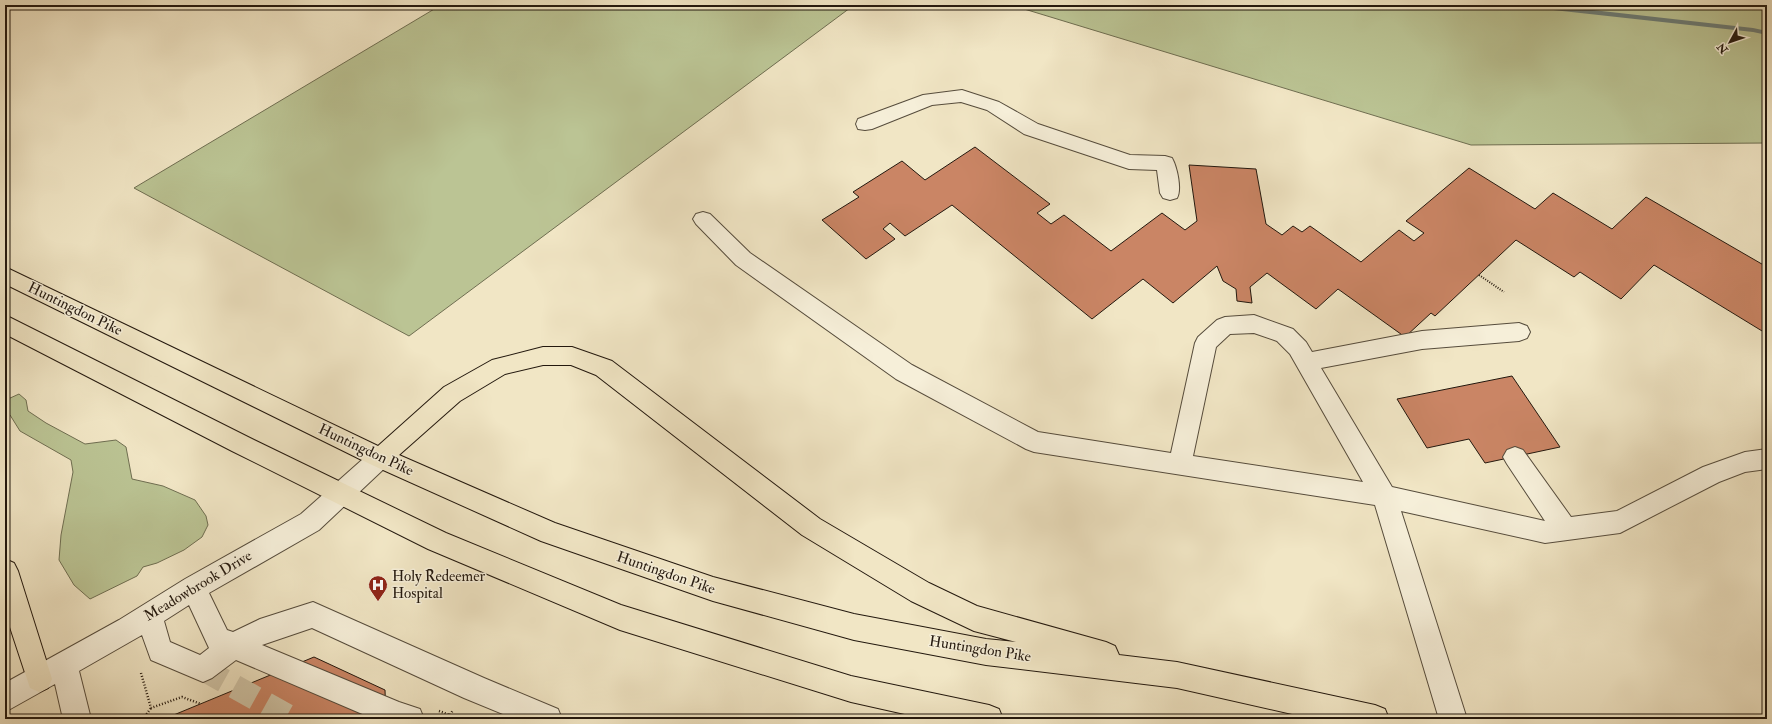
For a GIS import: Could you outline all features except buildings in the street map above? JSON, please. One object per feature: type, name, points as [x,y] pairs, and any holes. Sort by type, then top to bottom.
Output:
[{"type":"main road","name":"Huntingdon Pike","points":[[5,275],[380,458],[550,533],[713,589],[854,627],[978,650],[1177,675],[1375,719]]},
{"type":"main road","points":[[5,324],[240,444],[437,541],[620,616],[851,689],[989,719]]},
{"type":"main road","points":[[380,458],[452,394],[500,366],[543,356],[572,356],[604,368],[811,527],[920,592],[974,618],[1177,675]]},
{"type":"main road","points":[[5,571],[39,679]]},
{"type":"lane","points":[[865,124],[928,99],[962,96],[993,106],[1031,129],[1129,162],[1165,163],[1170,193]]},
{"type":"lane","points":[[703,219],[743,259],[904,372],[1034,442],[1384,496],[1545,532],[1620,522],[1711,474],[1745,462],[1767,459]]},
{"type":"lane","points":[[1180,464],[1206,343],[1226,326],[1254,324],[1285,334],[1298,348],[1307,362],[1384,496],[1453,719]]},
{"type":"lane","points":[[1307,362],[1422,340],[1519,332]]},
{"type":"lane","points":[[1515,457],[1565,529]]},
{"type":"lane","name":"Meadowbrook Drive","points":[[5,698],[310,522],[380,458]]},
{"type":"lane","points":[[194,588],[218,639],[399,716],[410,719]]},
{"type":"lane","points":[[149,616],[160,651],[203,669],[233,646],[260,632],[313,615],[474,688],[548,719]]},
{"type":"lane","points":[[64,665],[77,719]]},
{"type":"path","points":[[1479,275],[1504,292]]},
{"type":"path","points":[[139,668],[151,708]]},
{"type":"path","points":[[143,719],[151,708],[182,697],[201,704]]},
{"type":"green space","points":[[441,5],[854,5],[409,336],[134,188]]},
{"type":"green space","points":[[1011,5],[1767,5],[1767,143],[1471,145]]},
{"type":"green space","points":[[19,394],[26,400],[28,411],[46,423],[85,444],[116,440],[126,447],[132,479],[163,486],[195,500],[206,516],[208,525],[202,537],[184,550],[157,563],[143,567],[137,576],[90,599],[74,585],[59,560],[61,535],[73,472],[71,460],[20,431],[10,415],[5,414],[5,403],[8,399]]},
{"type":"waterway","points":[[1526,5],[1753,30],[1767,33]]},
{"type":"tunnel","points":[[203,669],[293,719]]},
{"type":"place","name":"Holy Redeemer Hospital","points":[[378,602]]}]
